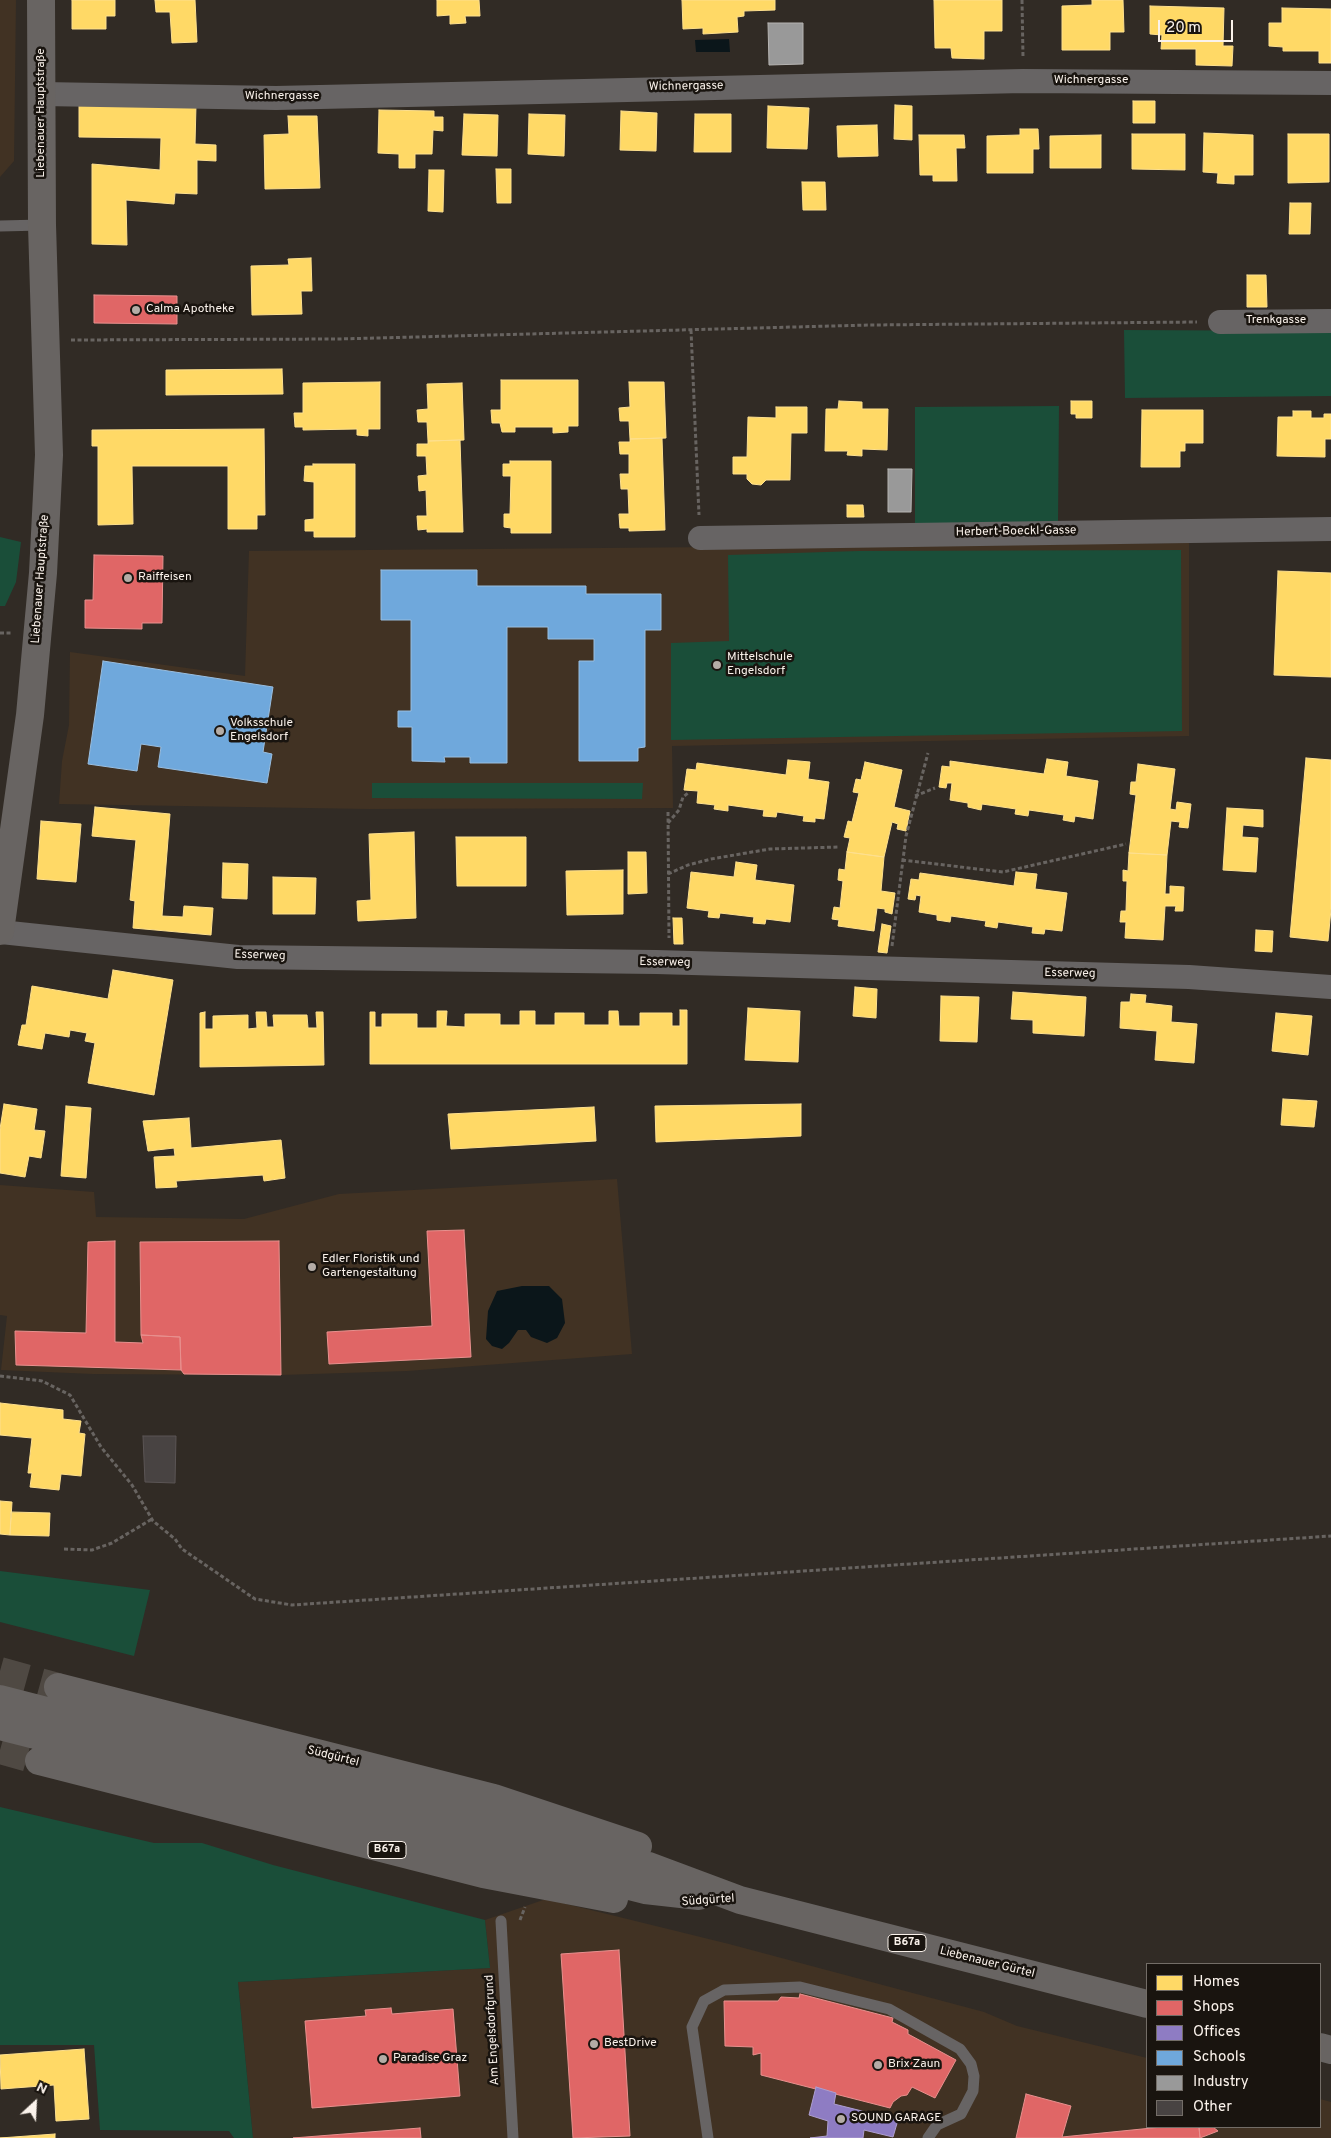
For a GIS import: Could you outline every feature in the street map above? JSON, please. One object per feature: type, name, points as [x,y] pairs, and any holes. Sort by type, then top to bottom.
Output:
[{"type":"main road","name":"Liebenauer Hauptstraße","points":[[0,932],[7,839],[30,716],[43,573],[49,455],[42,225],[41,0]]},
{"type":"main road","name":"Südgürtel","points":[[58,1687],[494,1798],[652,1851],[740,1900]]},
{"type":"main road","points":[[0,1699],[649,1866],[740,1900]]},
{"type":"main road","points":[[0,1726],[645,1890],[740,1900]]},
{"type":"main road","name":"Südgürtel","points":[[39,1760],[483,1874],[642,1905],[740,1900]]},
{"type":"main road","name":"Liebenauer Gürtel","points":[[740,1900],[1146,2004]]},
{"type":"street","name":"Wichnergasse","points":[[42,94],[276,98],[1023,81],[1331,83]]},
{"type":"street","name":"Trenkgasse","points":[[1220,322],[1331,321]]},
{"type":"street","name":"Herbert-Boeckl-Gasse","points":[[700,538],[1331,529]]},
{"type":"street","name":"Esserweg","points":[[0,932],[238,956],[669,963],[1189,976],[1331,987]]},
{"type":"lane","points":[[0,226],[42,225]]},
{"type":"lane","name":"Am Engelsdorfgrund","points":[[501,1921],[513,2138]]},
{"type":"lane","points":[[708,2138],[692,2027],[704,2000],[724,1990],[800,1987],[889,2009],[960,2049],[971,2064],[974,2076],[973,2091],[961,2114],[937,2125],[928,2138]]},
{"type":"path","points":[[1022,0],[1023,81]]},
{"type":"path","points":[[47,340],[339,338],[870,325],[1220,322]]},
{"type":"path","points":[[691,330],[700,538]]},
{"type":"path","points":[[889,969],[902,860],[915,797],[928,753]]},
{"type":"path","points":[[915,797],[935,788]]},
{"type":"path","points":[[668,823],[679,810],[683,797],[688,793]]},
{"type":"path","points":[[668,812],[669,963]]},
{"type":"path","points":[[902,860],[1003,872],[1126,844]]},
{"type":"path","points":[[668,874],[703,861],[770,849],[838,847]]},
{"type":"path","points":[[0,1376],[42,1381],[70,1395],[100,1447],[132,1485],[152,1519],[175,1539],[182,1549],[255,1600],[292,1605],[1331,1536]]},
{"type":"path","points":[[64,1549],[92,1550],[112,1543],[152,1519]]},
{"type":"shaded area","points":[[0,0],[16,0],[14,161],[0,177]]},
{"type":"shaded area","points":[[729,39],[730,52],[696,52],[695,40]]},
{"type":"shaded area","name":"Mittelschule Engelsdorf","points":[[1189,543],[1189,736],[672,746],[673,808],[369,809],[59,804],[62,761],[69,725],[70,652],[245,676],[249,551]]},
{"type":"shaded area","name":"Edler Floristik und Gartengestaltung","points":[[617,1179],[632,1354],[407,1371],[281,1375],[93,1374],[1,1370],[7,1316],[0,1315],[0,1185],[94,1192],[96,1217],[244,1219],[339,1194]]},
{"type":"shaded area","points":[[522,1286],[549,1286],[562,1299],[565,1323],[557,1338],[547,1343],[531,1337],[526,1330],[518,1330],[502,1349],[492,1346],[486,1339],[488,1311],[497,1291]]},
{"type":"shaded area","points":[[546,1899],[729,1944],[984,2012],[1017,2026],[1146,2058],[1146,2128],[1321,2128],[1321,2099],[1331,2102],[1331,2138],[253,2138],[238,1982],[490,1968],[485,1920]]},
{"type":"green space","points":[[1124,330],[1331,331],[1331,396],[1125,398]]},
{"type":"green space","points":[[1059,406],[1058,523],[915,525],[915,407]]},
{"type":"green space","points":[[0,537],[21,542],[16,582],[5,606],[0,606]]},
{"type":"green space","points":[[1181,550],[1182,731],[671,740],[671,643],[729,641],[728,555],[859,551]]},
{"type":"green space","points":[[372,783],[643,783],[642,799],[372,798]]},
{"type":"green space","points":[[0,1571],[150,1590],[134,1656],[0,1622]]},
{"type":"green space","points":[[0,1807],[154,1843],[202,1843],[273,1865],[485,1920],[490,1968],[238,1982],[253,2138],[234,2138],[229,2131],[100,2130],[94,2045],[0,2045]]},
{"type":"building: Homes","points":[[72,0],[115,0],[115,16],[106,16],[106,29],[72,29]]},
{"type":"building: Homes","points":[[155,0],[195,0],[197,42],[172,43],[170,12],[156,12]]},
{"type":"building: Homes","points":[[437,0],[479,0],[480,16],[465,16],[466,23],[450,24],[450,15],[437,16]]},
{"type":"building: Homes","points":[[682,0],[775,0],[775,10],[744,11],[744,16],[737,17],[738,32],[703,34],[703,28],[683,29]]},
{"type":"building: Homes","points":[[934,0],[1002,0],[1002,31],[984,31],[984,59],[952,58],[951,48],[935,48]]},
{"type":"building: Homes","points":[[1092,0],[1123,0],[1124,32],[1110,32],[1110,50],[1062,50],[1062,6],[1092,5]]},
{"type":"building: Homes","points":[[1150,6],[1224,8],[1223,46],[1233,46],[1232,66],[1196,65],[1196,49],[1161,49],[1162,35],[1150,34]]},
{"type":"building: Homes","points":[[1282,8],[1331,9],[1331,63],[1319,63],[1319,51],[1283,51],[1283,47],[1269,46],[1269,23],[1282,23]]},
{"type":"building: Homes","points":[[1133,101],[1155,101],[1155,123],[1133,123]]},
{"type":"building: Homes","points":[[79,103],[196,105],[195,144],[216,145],[216,161],[197,160],[197,194],[175,193],[174,204],[126,200],[127,245],[92,244],[92,164],[160,170],[161,138],[79,137]]},
{"type":"building: Homes","points":[[895,105],[912,106],[912,140],[894,139]]},
{"type":"building: Homes","points":[[768,106],[809,108],[807,149],[767,148]]},
{"type":"building: Homes","points":[[379,110],[434,111],[434,117],[443,117],[443,131],[433,130],[432,154],[415,154],[415,168],[399,168],[399,154],[378,153]]},
{"type":"building: Homes","points":[[621,111],[657,113],[656,151],[620,150]]},
{"type":"building: Homes","points":[[464,114],[498,115],[497,156],[462,155]]},
{"type":"building: Homes","points":[[529,114],[565,115],[564,156],[528,154]]},
{"type":"building: Homes","points":[[695,114],[731,114],[731,152],[694,152]]},
{"type":"building: Homes","points":[[288,116],[317,116],[320,188],[265,189],[264,135],[289,134]]},
{"type":"building: Homes","points":[[877,125],[878,156],[838,157],[837,126]]},
{"type":"building: Homes","points":[[1020,129],[1038,129],[1039,149],[1033,149],[1033,173],[987,173],[987,136],[1020,135]]},
{"type":"building: Homes","points":[[1204,133],[1253,135],[1253,175],[1234,175],[1234,184],[1217,183],[1218,173],[1203,172]]},
{"type":"building: Homes","points":[[1132,134],[1185,134],[1185,170],[1132,169]]},
{"type":"building: Homes","points":[[1288,134],[1329,134],[1329,182],[1288,183]]},
{"type":"building: Homes","points":[[919,135],[964,135],[965,148],[956,148],[957,181],[933,181],[933,175],[920,175]]},
{"type":"building: Homes","points":[[1101,135],[1101,168],[1050,168],[1050,136]]},
{"type":"building: Homes","points":[[496,169],[511,169],[511,203],[497,203]]},
{"type":"building: Homes","points":[[429,170],[444,170],[443,212],[428,211]]},
{"type":"building: Homes","points":[[802,182],[825,182],[826,210],[803,210]]},
{"type":"building: Homes","points":[[1290,203],[1311,203],[1310,234],[1289,234]]},
{"type":"building: Homes","points":[[311,258],[312,291],[301,291],[302,314],[252,315],[251,266],[289,265],[288,259]]},
{"type":"building: Homes","points":[[1247,275],[1266,275],[1267,307],[1247,307]]},
{"type":"building: Homes","points":[[282,369],[283,394],[166,395],[166,370]]},
{"type":"building: Homes","points":[[501,380],[578,380],[578,426],[568,426],[568,432],[553,433],[553,427],[515,427],[515,432],[502,432],[500,423],[492,423],[491,410],[501,410]]},
{"type":"building: Homes","points":[[380,382],[380,429],[368,429],[368,436],[357,435],[357,429],[303,430],[303,427],[295,427],[294,413],[303,413],[303,383]]},
{"type":"building: Homes","points":[[629,382],[664,382],[666,438],[630,439],[629,421],[620,421],[619,408],[630,407]]},
{"type":"building: Homes","points":[[462,383],[464,440],[428,441],[427,422],[418,422],[417,410],[428,409],[427,384]]},
{"type":"building: Homes","points":[[839,401],[862,402],[862,409],[888,409],[887,450],[862,449],[862,456],[847,455],[848,451],[825,451],[826,409],[838,409]]},
{"type":"building: Homes","points":[[1071,401],[1092,401],[1092,418],[1076,418],[1076,414],[1071,414]]},
{"type":"building: Homes","points":[[776,407],[807,407],[807,433],[791,433],[790,480],[766,480],[761,485],[752,484],[747,479],[747,474],[733,474],[733,457],[747,457],[748,417],[776,418]]},
{"type":"building: Homes","points":[[1142,410],[1203,410],[1203,443],[1185,443],[1185,451],[1180,451],[1180,467],[1141,467]]},
{"type":"building: Homes","points":[[1293,411],[1311,411],[1311,418],[1324,418],[1324,414],[1331,414],[1331,439],[1325,439],[1325,457],[1277,456],[1278,417],[1293,417]]},
{"type":"building: Homes","points":[[264,429],[265,515],[257,515],[257,529],[228,529],[228,466],[132,466],[133,524],[98,525],[98,446],[92,446],[92,430]]},
{"type":"building: Homes","points":[[662,438],[665,530],[629,531],[629,528],[620,528],[619,514],[629,514],[628,489],[621,489],[620,474],[629,474],[629,454],[620,454],[619,442],[630,442],[630,439]]},
{"type":"building: Homes","points":[[460,440],[463,532],[427,532],[427,529],[418,530],[417,516],[427,516],[426,490],[419,491],[418,476],[427,475],[426,456],[417,456],[417,444],[428,444],[428,441]]},
{"type":"building: Homes","points":[[510,461],[551,461],[551,533],[511,533],[511,528],[504,527],[504,514],[510,514],[511,476],[503,476],[503,464],[510,464]]},
{"type":"building: Homes","points":[[313,464],[355,464],[355,537],[314,537],[314,531],[305,531],[305,520],[314,519],[314,482],[304,481],[305,466],[313,466]]},
{"type":"building: Homes","points":[[847,505],[863,505],[864,517],[847,517]]},
{"type":"building: Homes","points":[[1278,571],[1331,573],[1331,677],[1274,675]]},
{"type":"building: Homes","points":[[1306,758],[1331,760],[1331,909],[1328,941],[1290,937]]},
{"type":"building: Homes","points":[[1047,759],[1068,762],[1066,776],[1098,781],[1093,819],[1075,816],[1074,822],[1063,820],[1064,815],[1029,810],[1028,816],[1015,814],[1016,809],[982,804],[981,810],[968,807],[968,803],[950,800],[952,783],[947,783],[946,788],[939,787],[942,766],[950,767],[950,761],[1044,774]]},
{"type":"building: Homes","points":[[788,760],[810,762],[808,779],[829,782],[824,819],[815,818],[815,822],[803,821],[804,816],[777,812],[776,817],[763,816],[764,810],[728,805],[728,811],[714,809],[715,805],[697,803],[698,791],[684,790],[687,769],[696,770],[697,763],[786,775]]},
{"type":"building: Homes","points":[[865,762],[902,770],[894,807],[910,811],[906,831],[897,829],[898,824],[892,822],[884,857],[847,852],[850,838],[844,837],[848,821],[852,822],[859,793],[853,792],[856,779],[861,780]]},
{"type":"building: Homes","points":[[1138,764],[1175,769],[1170,809],[1176,810],[1177,802],[1191,804],[1188,828],[1179,827],[1180,822],[1171,821],[1167,855],[1129,853],[1136,795],[1130,794],[1131,782],[1136,782]]},
{"type":"building: Homes","points":[[95,807],[170,814],[162,916],[183,917],[184,906],[213,908],[211,935],[133,928],[135,901],[130,900],[136,840],[92,836]]},
{"type":"building: Homes","points":[[1227,808],[1263,810],[1263,827],[1243,825],[1242,837],[1258,838],[1256,872],[1223,870]]},
{"type":"building: Homes","points":[[41,821],[81,824],[76,882],[37,879]]},
{"type":"building: Homes","points":[[414,832],[416,918],[358,921],[357,901],[371,900],[369,834]]},
{"type":"building: Homes","points":[[456,837],[526,837],[526,886],[457,886]]},
{"type":"building: Homes","points":[[628,852],[646,852],[647,893],[628,894]]},
{"type":"building: Homes","points":[[847,852],[884,857],[881,891],[895,893],[892,914],[885,912],[885,909],[877,908],[874,931],[838,926],[839,920],[832,919],[834,907],[840,908],[843,881],[838,880],[839,869],[845,870]]},
{"type":"building: Homes","points":[[1129,853],[1167,855],[1165,894],[1170,894],[1170,886],[1184,887],[1183,911],[1175,911],[1176,906],[1165,906],[1163,940],[1125,938],[1126,922],[1120,922],[1121,911],[1126,911],[1127,881],[1123,881],[1123,870],[1128,871]]},
{"type":"building: Homes","points":[[736,862],[757,865],[755,880],[794,885],[790,922],[766,919],[765,924],[753,923],[754,917],[720,913],[719,918],[708,917],[709,911],[687,908],[691,872],[734,877]]},
{"type":"building: Homes","points":[[223,863],[248,864],[247,899],[222,898]]},
{"type":"building: Homes","points":[[623,870],[623,914],[567,915],[566,871]]},
{"type":"building: Homes","points":[[1016,872],[1037,874],[1035,889],[1067,893],[1062,931],[1045,929],[1044,934],[1032,933],[1033,927],[998,922],[997,928],[985,926],[986,921],[951,916],[950,922],[937,920],[937,915],[919,912],[921,896],[916,895],[915,900],[908,899],[911,879],[919,880],[920,873],[1014,886]]},
{"type":"building: Homes","points":[[273,877],[316,878],[315,914],[273,914]]},
{"type":"building: Homes","points":[[673,918],[682,918],[683,944],[674,944]]},
{"type":"building: Homes","points":[[882,924],[891,926],[887,953],[878,952]]},
{"type":"building: Homes","points":[[1256,930],[1273,931],[1272,952],[1255,951]]},
{"type":"building: Homes","points":[[113,970],[173,980],[154,1095],[88,1083],[95,1043],[85,1041],[87,1033],[70,1030],[69,1037],[45,1033],[42,1049],[18,1045],[22,1025],[26,1025],[32,986],[108,999]]},
{"type":"building: Homes","points":[[855,987],[877,989],[876,1018],[853,1016]]},
{"type":"building: Homes","points":[[1013,992],[1086,997],[1084,1036],[1033,1033],[1033,1020],[1011,1019]]},
{"type":"building: Homes","points":[[1131,994],[1146,995],[1145,1003],[1172,1006],[1171,1022],[1197,1024],[1194,1063],[1155,1060],[1157,1031],[1120,1028],[1121,1002],[1130,1002]]},
{"type":"building: Homes","points":[[941,996],[979,997],[977,1042],[940,1041]]},
{"type":"building: Homes","points":[[748,1008],[800,1011],[798,1062],[745,1060]]},
{"type":"building: Homes","points":[[680,1010],[687,1010],[687,1064],[370,1064],[370,1012],[375,1012],[375,1027],[382,1027],[382,1014],[417,1014],[417,1028],[437,1028],[437,1011],[447,1011],[446,1026],[465,1027],[465,1014],[500,1014],[500,1025],[520,1025],[520,1011],[535,1011],[535,1025],[555,1025],[555,1013],[584,1013],[584,1025],[609,1025],[609,1011],[618,1011],[619,1026],[640,1026],[640,1013],[672,1013],[672,1026],[680,1026]]},
{"type":"building: Homes","points":[[205,1012],[205,1029],[213,1029],[213,1016],[248,1015],[248,1029],[257,1028],[256,1012],[266,1012],[267,1027],[274,1027],[273,1015],[307,1015],[308,1028],[317,1028],[316,1012],[323,1012],[324,1065],[200,1067],[200,1013]]},
{"type":"building: Homes","points":[[1276,1013],[1312,1016],[1308,1055],[1272,1051]]},
{"type":"building: Homes","points":[[1283,1099],[1317,1101],[1314,1127],[1281,1125]]},
{"type":"building: Homes","points":[[4,1104],[37,1109],[34,1130],[45,1131],[41,1158],[29,1156],[25,1177],[0,1173],[0,1129]]},
{"type":"building: Homes","points":[[801,1104],[801,1136],[656,1142],[655,1106]]},
{"type":"building: Homes","points":[[66,1106],[91,1108],[86,1178],[61,1176]]},
{"type":"building: Homes","points":[[594,1107],[596,1141],[451,1149],[448,1114]]},
{"type":"building: Homes","points":[[189,1118],[191,1148],[281,1140],[285,1178],[264,1181],[263,1175],[176,1181],[177,1187],[156,1188],[154,1157],[175,1156],[174,1148],[148,1151],[143,1121]]},
{"type":"building: Homes","points":[[0,1403],[63,1410],[63,1419],[81,1421],[79,1433],[85,1434],[81,1476],[61,1474],[59,1490],[30,1487],[32,1473],[28,1473],[32,1438],[0,1435]]},
{"type":"building: Homes","points":[[0,1501],[12,1502],[10,1535],[0,1534]]},
{"type":"building: Homes","points":[[11,1512],[50,1513],[49,1536],[10,1535]]},
{"type":"building: Homes","points":[[84,2049],[89,2119],[56,2121],[54,2085],[1,2089],[0,2055]]},
{"type":"building: Homes","points":[[55,2134],[55,2138],[0,2138]]},
{"type":"building: Shops","name":"Calma Apotheke","points":[[94,295],[177,296],[177,324],[94,323]]},
{"type":"building: Shops","name":"Raiffeisen","points":[[94,555],[163,556],[162,623],[142,623],[142,629],[85,628],[85,600],[93,600]]},
{"type":"building: Shops","points":[[464,1230],[471,1357],[329,1364],[327,1332],[432,1326],[427,1231]]},
{"type":"building: Shops","points":[[115,1241],[115,1342],[143,1343],[141,1335],[180,1337],[181,1370],[16,1365],[15,1331],[86,1333],[88,1242]]},
{"type":"building: Shops","points":[[279,1241],[281,1375],[184,1374],[181,1370],[180,1337],[141,1335],[140,1242]]},
{"type":"building: Shops","points":[[619,1950],[630,2136],[573,2138],[561,1954]]},
{"type":"building: Shops","points":[[800,1994],[893,2018],[892,2022],[908,2030],[908,2034],[956,2060],[935,2098],[912,2087],[907,2095],[901,2096],[893,2102],[890,2108],[761,2075],[761,2053],[753,2055],[753,2047],[725,2046],[724,2001],[778,2001],[781,1997],[799,1998]]},
{"type":"building: Shops","name":"Paradise Graz","points":[[391,2008],[392,2014],[453,2009],[460,2096],[312,2108],[305,2021],[366,2016],[365,2010]]},
{"type":"building: Shops","points":[[1026,2094],[1071,2106],[1062,2137],[1152,2128],[1199,2128],[1200,2138],[1016,2138]]},
{"type":"building: Shops","points":[[420,2128],[421,2138],[293,2138]]},
{"type":"building: Shops","points":[[1199,2128],[1214,2128],[1218,2131],[1200,2138]]},
{"type":"building: Offices","points":[[816,2087],[836,2093],[834,2104],[898,2120],[893,2137],[864,2130],[863,2138],[810,2138],[827,2136],[828,2121],[809,2115]]},
{"type":"building: Schools","points":[[381,570],[477,570],[477,586],[586,586],[586,594],[661,594],[661,630],[645,630],[645,747],[638,748],[638,761],[579,761],[579,661],[594,661],[594,639],[548,639],[548,627],[507,627],[507,763],[470,763],[470,757],[444,757],[445,762],[412,761],[412,727],[398,727],[398,711],[411,711],[411,620],[381,620]]},
{"type":"building: Schools","points":[[103,661],[273,687],[263,752],[272,754],[267,783],[158,767],[161,747],[141,744],[137,771],[88,764]]},
{"type":"building: Industry","points":[[768,23],[803,23],[803,64],[769,65]]},
{"type":"building: Industry","points":[[888,469],[912,469],[911,512],[888,512]]},
{"type":"building: Other","points":[[143,1436],[176,1436],[175,1483],[145,1482]]},
{"type":"tunnel","points":[[0,1671],[58,1687]]},
{"type":"tunnel","points":[[0,1750],[39,1761]]},
{"type":"place","name":"Calma Apotheke","points":[[136,310]]},
{"type":"place","name":"Raiffeisen","points":[[128,578]]},
{"type":"place","name":"Mittelschule Engelsdorf","points":[[717,665]]},
{"type":"place","name":"Volksschule Engelsdorf","points":[[220,731]]},
{"type":"place","name":"Edler Floristik und Gartengestaltung","points":[[312,1267]]},
{"type":"place","name":"BestDrive","points":[[594,2044]]},
{"type":"place","name":"Paradise Graz","points":[[383,2059]]},
{"type":"place","name":"Brix Zaun","points":[[878,2065]]},
{"type":"place","name":"SOUND GARAGE","points":[[841,2119]]}]
